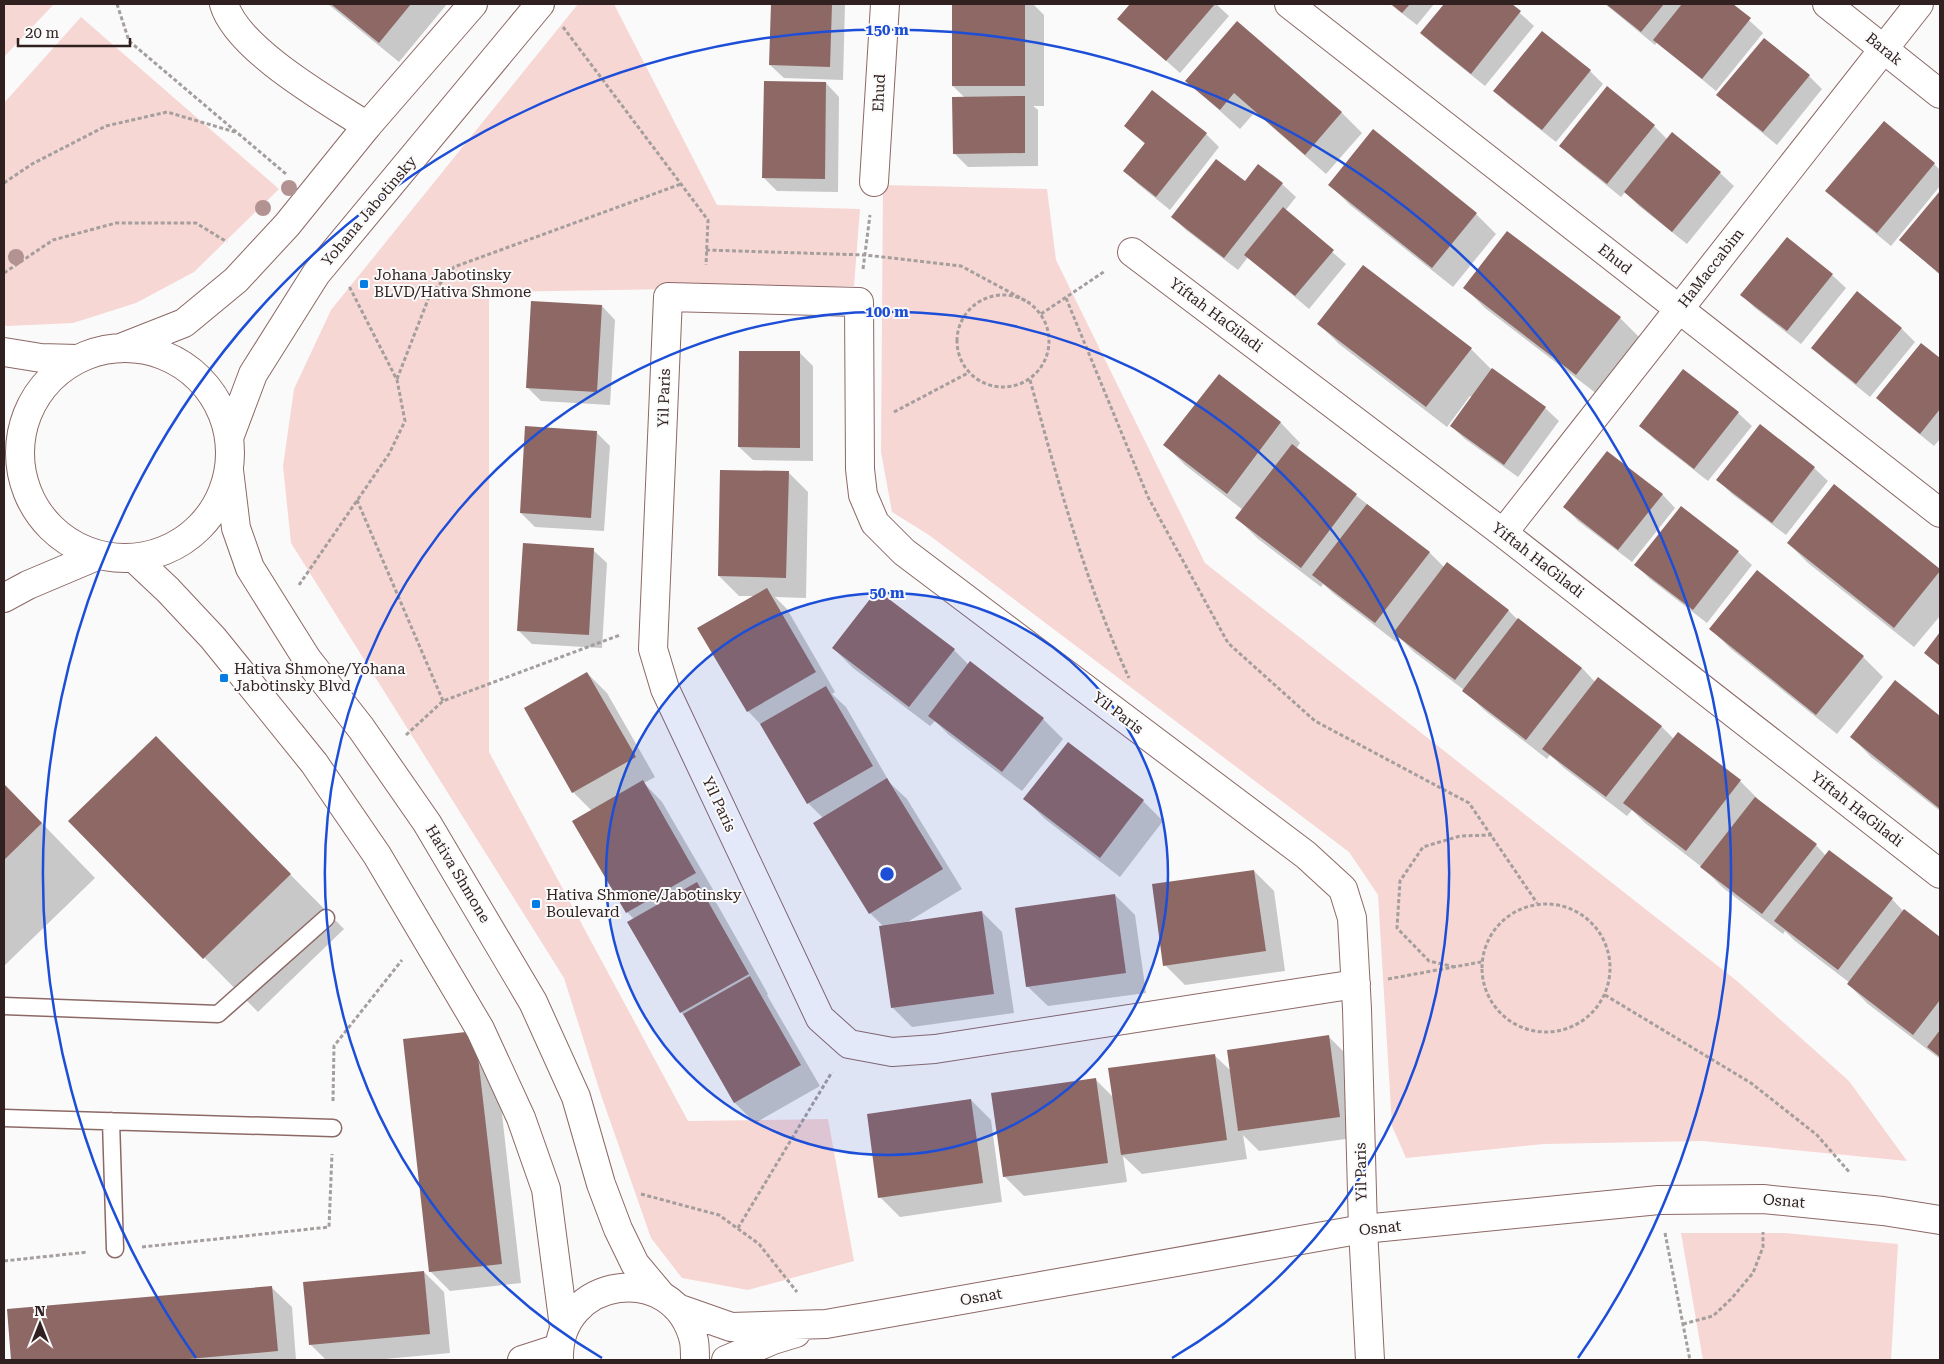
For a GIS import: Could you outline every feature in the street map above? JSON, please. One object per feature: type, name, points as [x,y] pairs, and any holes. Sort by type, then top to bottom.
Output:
[{"type":"street","points":[[224,4],[226,12],[249,43],[289,74],[367,126]]},
{"type":"street","points":[[120,348],[184,323],[236,280],[312,196],[367,126],[473,4]]},
{"type":"street","name":"Ehud","points":[[874,182],[885,4]]},
{"type":"street","name":"Ehud","points":[[1289,4],[1940,513]]},
{"type":"street","name":"Barak","points":[[1827,4],[1940,94]]},
{"type":"street","name":"HaMaccabim","points":[[1503,533],[1919,4]]},
{"type":"street","name":"Yohana Jabotinsky","points":[[229,438],[253,374],[316,274],[549,12]]},
{"type":"street","name":"Yiftah HaGiladi","points":[[1132,252],[1503,533],[1940,874]]},
{"type":"street","name":"Yil Paris","points":[[849,1044],[820,1018],[665,689],[653,649],[668,297],[859,302],[860,469],[863,495],[875,524],[904,552],[1306,855],[1343,889],[1352,918],[1356,984],[1363,1229],[1370,1360]]},
{"type":"street","points":[[120,348],[151,351],[179,363],[203,382],[220,409],[229,438],[229,470],[217,503],[196,530],[167,549],[134,558],[116,558],[99,555],[70,543],[46,524],[29,497],[20,467],[20,437],[30,406],[50,379],[77,359],[98,351],[120,348]]},
{"type":"street","points":[[4,352],[41,358],[77,359]]},
{"type":"street","points":[[4,415],[20,437]]},
{"type":"street","points":[[4,488],[20,467]]},
{"type":"street","name":"Hativa Shmone","points":[[229,470],[236,528],[250,568],[307,659],[361,728],[427,823],[533,1002],[576,1097],[601,1184],[618,1229],[635,1264],[688,1324],[694,1342],[695,1360]]},
{"type":"street","points":[[4,598],[28,585],[99,555]]},
{"type":"street","points":[[134,558],[168,590],[213,638],[314,763],[377,855],[480,1029],[520,1118],[546,1190],[561,1345],[522,1360]]},
{"type":"street","points":[[849,1044],[892,1052],[935,1049],[1356,984]]},
{"type":"street","name":"Osnat","points":[[726,1360],[773,1340],[826,1324],[1363,1229],[1659,1200],[1763,1199],[1882,1211],[1940,1220]]},
{"type":"street","name":"Osnat","points":[[561,1345],[574,1311],[588,1299],[605,1290],[624,1287],[643,1289],[669,1302],[731,1327],[826,1324]]},
{"type":"lane","points":[[4,1006],[218,1014],[326,918]]},
{"type":"lane","points":[[4,1118],[333,1128]]},
{"type":"lane","points":[[111,1121],[116,1249]]},
{"type":"path","points":[[117,4],[129,41],[312,196]]},
{"type":"path","points":[[549,12],[708,220],[704,298]]},
{"type":"path","points":[[4,183],[32,164],[106,126],[167,112],[238,133]]},
{"type":"path","points":[[859,302],[874,182]]},
{"type":"path","points":[[397,380],[429,297],[454,266],[681,184]]},
{"type":"path","points":[[4,272],[53,240],[116,223],[196,223],[255,260]]},
{"type":"path","points":[[706,250],[865,255],[961,266],[1030,303],[1041,314],[1049,329],[1050,345],[1042,368],[1030,380],[1016,386],[999,388],[981,382],[968,372],[960,359],[956,343],[958,329],[965,314],[976,303],[992,296],[1008,295],[1030,303]]},
{"type":"path","points":[[1041,314],[1132,252]]},
{"type":"path","points":[[279,614],[389,454],[405,421],[397,380],[333,255]]},
{"type":"path","points":[[1066,298],[1148,497],[1228,643],[1315,720],[1469,804],[1538,903]]},
{"type":"path","points":[[860,429],[968,372]]},
{"type":"path","points":[[1030,380],[1073,532],[1108,632],[1131,684]]},
{"type":"path","points":[[357,500],[443,701]]},
{"type":"path","points":[[381,757],[443,701],[654,621]]},
{"type":"path","points":[[1455,968],[1429,961],[1397,928],[1400,881],[1423,847],[1460,836],[1492,835]]},
{"type":"path","points":[[1538,903],[1560,904],[1581,913],[1598,928],[1608,948],[1610,973],[1605,995],[1592,1014],[1573,1026],[1542,1032],[1520,1027],[1501,1015],[1492,1006],[1483,985],[1481,962],[1486,941],[1499,923],[1517,909],[1538,903]]},
{"type":"path","points":[[4,1261],[329,1227],[334,1046],[424,932]]},
{"type":"path","points":[[1356,984],[1481,962]]},
{"type":"path","points":[[1605,995],[1751,1084],[1817,1135],[1882,1211]]},
{"type":"path","points":[[738,1228],[849,1044]]},
{"type":"path","points":[[601,1184],[719,1215],[760,1244],[790,1285],[826,1324]]},
{"type":"path","points":[[1683,1324],[1713,1316],[1731,1299],[1753,1273],[1763,1247],[1763,1199]]},
{"type":"path","points":[[1659,1200],[1690,1360]]},
{"type":"shaded area","points":[[4,4],[54,4],[4,57]]},
{"type":"shaded area","points":[[578,4],[614,4],[717,205],[860,209],[854,286],[489,292],[489,752],[688,1121],[828,1119],[854,1261],[748,1290],[682,1278],[651,1238],[601,1095],[564,978],[291,543],[283,466],[294,389],[331,310]]},
{"type":"shaded area","points":[[81,17],[279,189],[194,272],[136,303],[73,323],[7,326],[4,325],[4,103]]},
{"type":"shaded area","points":[[883,185],[1047,189],[1056,260],[1205,563],[1737,981],[1849,1081],[1907,1161],[1702,1141],[1544,1144],[1406,1158],[1392,1126],[1378,895],[1349,852],[929,535],[892,512],[881,452]]},
{"type":"shaded area","points":[[1681,1233],[1785,1233],[1898,1244],[1891,1360],[1703,1360]]},
{"type":"building","points":[[331,4],[411,4],[379,43]]},
{"type":"building","points":[[771,4],[832,4],[830,67],[769,65]]},
{"type":"building","points":[[952,4],[1025,4],[1025,86],[952,86]]},
{"type":"building","points":[[1130,4],[1215,4],[1166,61],[1117,19]]},
{"type":"building","points":[[1391,4],[1410,4],[1402,13]]},
{"type":"building","points":[[1444,4],[1512,4],[1521,11],[1471,74],[1420,33]]},
{"type":"building","points":[[1606,4],[1664,4],[1641,32]]},
{"type":"building","points":[[1682,4],[1733,4],[1751,18],[1702,79],[1653,40]]},
{"type":"building","points":[[1237,21],[1342,112],[1305,155],[1234,93],[1220,110],[1185,81]]},
{"type":"building","points":[[1542,31],[1591,70],[1542,130],[1493,91]]},
{"type":"building","points":[[1764,38],[1810,75],[1763,132],[1716,95]]},
{"type":"building","points":[[764,81],[826,82],[825,179],[762,178]]},
{"type":"building","points":[[1607,86],[1655,125],[1607,184],[1559,146]]},
{"type":"building","points":[[1152,90],[1207,133],[1156,197],[1123,171],[1145,143],[1124,126]]},
{"type":"building","points":[[1025,96],[1025,153],[953,154],[952,97]]},
{"type":"building","points":[[1884,121],[1935,163],[1877,233],[1825,191]]},
{"type":"building","points":[[1373,129],[1477,213],[1432,268],[1328,185]]},
{"type":"building","points":[[1672,132],[1721,172],[1672,232],[1624,192]]},
{"type":"building","points":[[1216,159],[1245,181],[1258,164],[1283,183],[1224,258],[1171,217]]},
{"type":"building","points":[[1940,191],[1940,274],[1899,240]]},
{"type":"building","points":[[1283,207],[1334,250],[1295,296],[1244,255]]},
{"type":"building","points":[[1507,231],[1621,317],[1576,375],[1463,288]]},
{"type":"building","points":[[1787,237],[1833,274],[1787,331],[1740,295]]},
{"type":"building","points":[[1363,265],[1472,348],[1426,407],[1317,324]]},
{"type":"building","points":[[1857,291],[1902,328],[1856,384],[1811,348]]},
{"type":"building","points":[[531,301],[602,305],[597,392],[526,388]]},
{"type":"building","points":[[1921,343],[1940,358],[1940,409],[1920,434],[1876,398]]},
{"type":"building","points":[[739,351],[800,351],[800,448],[738,447]]},
{"type":"building","points":[[1492,368],[1546,407],[1504,465],[1450,426]]},
{"type":"building","points":[[1683,369],[1739,412],[1694,469],[1639,426]]},
{"type":"building","points":[[1219,374],[1281,422],[1227,494],[1163,445]]},
{"type":"building","points":[[1760,424],[1815,467],[1772,523],[1716,480]]},
{"type":"building","points":[[525,426],[597,431],[591,518],[520,513]]},
{"type":"building","points":[[1292,444],[1357,494],[1301,568],[1235,518]]},
{"type":"building","points":[[1607,451],[1663,494],[1618,550],[1563,507]]},
{"type":"building","points":[[720,470],[789,471],[786,578],[718,576]]},
{"type":"building","points":[[1834,484],[1940,569],[1894,628],[1787,543]]},
{"type":"building","points":[[1367,504],[1430,552],[1375,623],[1312,575]]},
{"type":"building","points":[[1681,506],[1739,551],[1693,610],[1634,565]]},
{"type":"building","points":[[523,543],[594,548],[589,635],[517,631]]},
{"type":"building","points":[[1447,562],[1509,610],[1455,680],[1393,633]]},
{"type":"building","points":[[1757,570],[1864,656],[1816,715],[1709,629]]},
{"type":"building","points":[[767,588],[816,672],[747,712],[697,628]]},
{"type":"building","points":[[877,590],[955,649],[909,707],[832,648]]},
{"type":"building","points":[[1518,618],[1582,668],[1526,740],[1462,691]]},
{"type":"building","points":[[1940,632],[1940,666],[1924,653]]},
{"type":"building","points":[[970,661],[1044,718],[1002,772],[928,716]]},
{"type":"building","points":[[587,672],[636,757],[572,793],[524,708]]},
{"type":"building","points":[[1598,677],[1662,726],[1606,797],[1542,749]]},
{"type":"building","points":[[1895,680],[1940,716],[1940,809],[1850,737]]},
{"type":"building","points":[[826,686],[873,766],[807,804],[760,724]]},
{"type":"building","points":[[1678,732],[1741,780],[1686,851],[1623,803]]},
{"type":"building","points":[[156,736],[291,874],[203,959],[68,821]]},
{"type":"building","points":[[1068,742],[1144,800],[1100,858],[1023,799]]},
{"type":"building","points":[[887,778],[943,869],[869,914],[813,823]]},
{"type":"building","points":[[643,780],[696,873],[626,913],[572,821]]},
{"type":"building","points":[[4,784],[42,823],[4,860]]},
{"type":"building","points":[[1755,797],[1817,844],[1762,914],[1700,867]]},
{"type":"building","points":[[1829,850],[1893,898],[1838,970],[1774,921]]},
{"type":"building","points":[[1254,870],[1266,951],[1163,966],[1152,884]]},
{"type":"building","points":[[697,882],[749,974],[680,1013],[627,922]]},
{"type":"building","points":[[1115,894],[1126,973],[1026,987],[1015,908]]},
{"type":"building","points":[[1904,909],[1940,937],[1940,1000],[1913,1035],[1847,984]]},
{"type":"building","points":[[982,911],[994,994],[891,1008],[879,926]]},
{"type":"building","points":[[750,976],[801,1065],[734,1103],[683,1014]]},
{"type":"building","points":[[1940,1030],[1940,1057],[1927,1047]]},
{"type":"building","points":[[475,1031],[502,1264],[429,1272],[403,1039]]},
{"type":"building","points":[[1329,1035],[1340,1117],[1238,1131],[1227,1050]]},
{"type":"building","points":[[1215,1054],[1227,1140],[1121,1155],[1108,1068]]},
{"type":"building","points":[[1096,1078],[1108,1163],[1003,1177],[991,1093]]},
{"type":"building","points":[[971,1099],[983,1183],[878,1198],[867,1114]]},
{"type":"building","points":[[424,1271],[430,1334],[309,1345],[303,1282]]},
{"type":"building","points":[[272,1286],[278,1351],[177,1360],[11,1360],[7,1309]]},
{"type":"place","name":"Johana Jabotinsky BLVD/Hativa Shmone","points":[[364,284]]},
{"type":"place","name":"Hativa Shmone/Yohana Jabotinsky Blvd","points":[[224,678]]},
{"type":"place","name":"Hativa Shmone/Jabotinsky Boulevard","points":[[536,904]]}]
